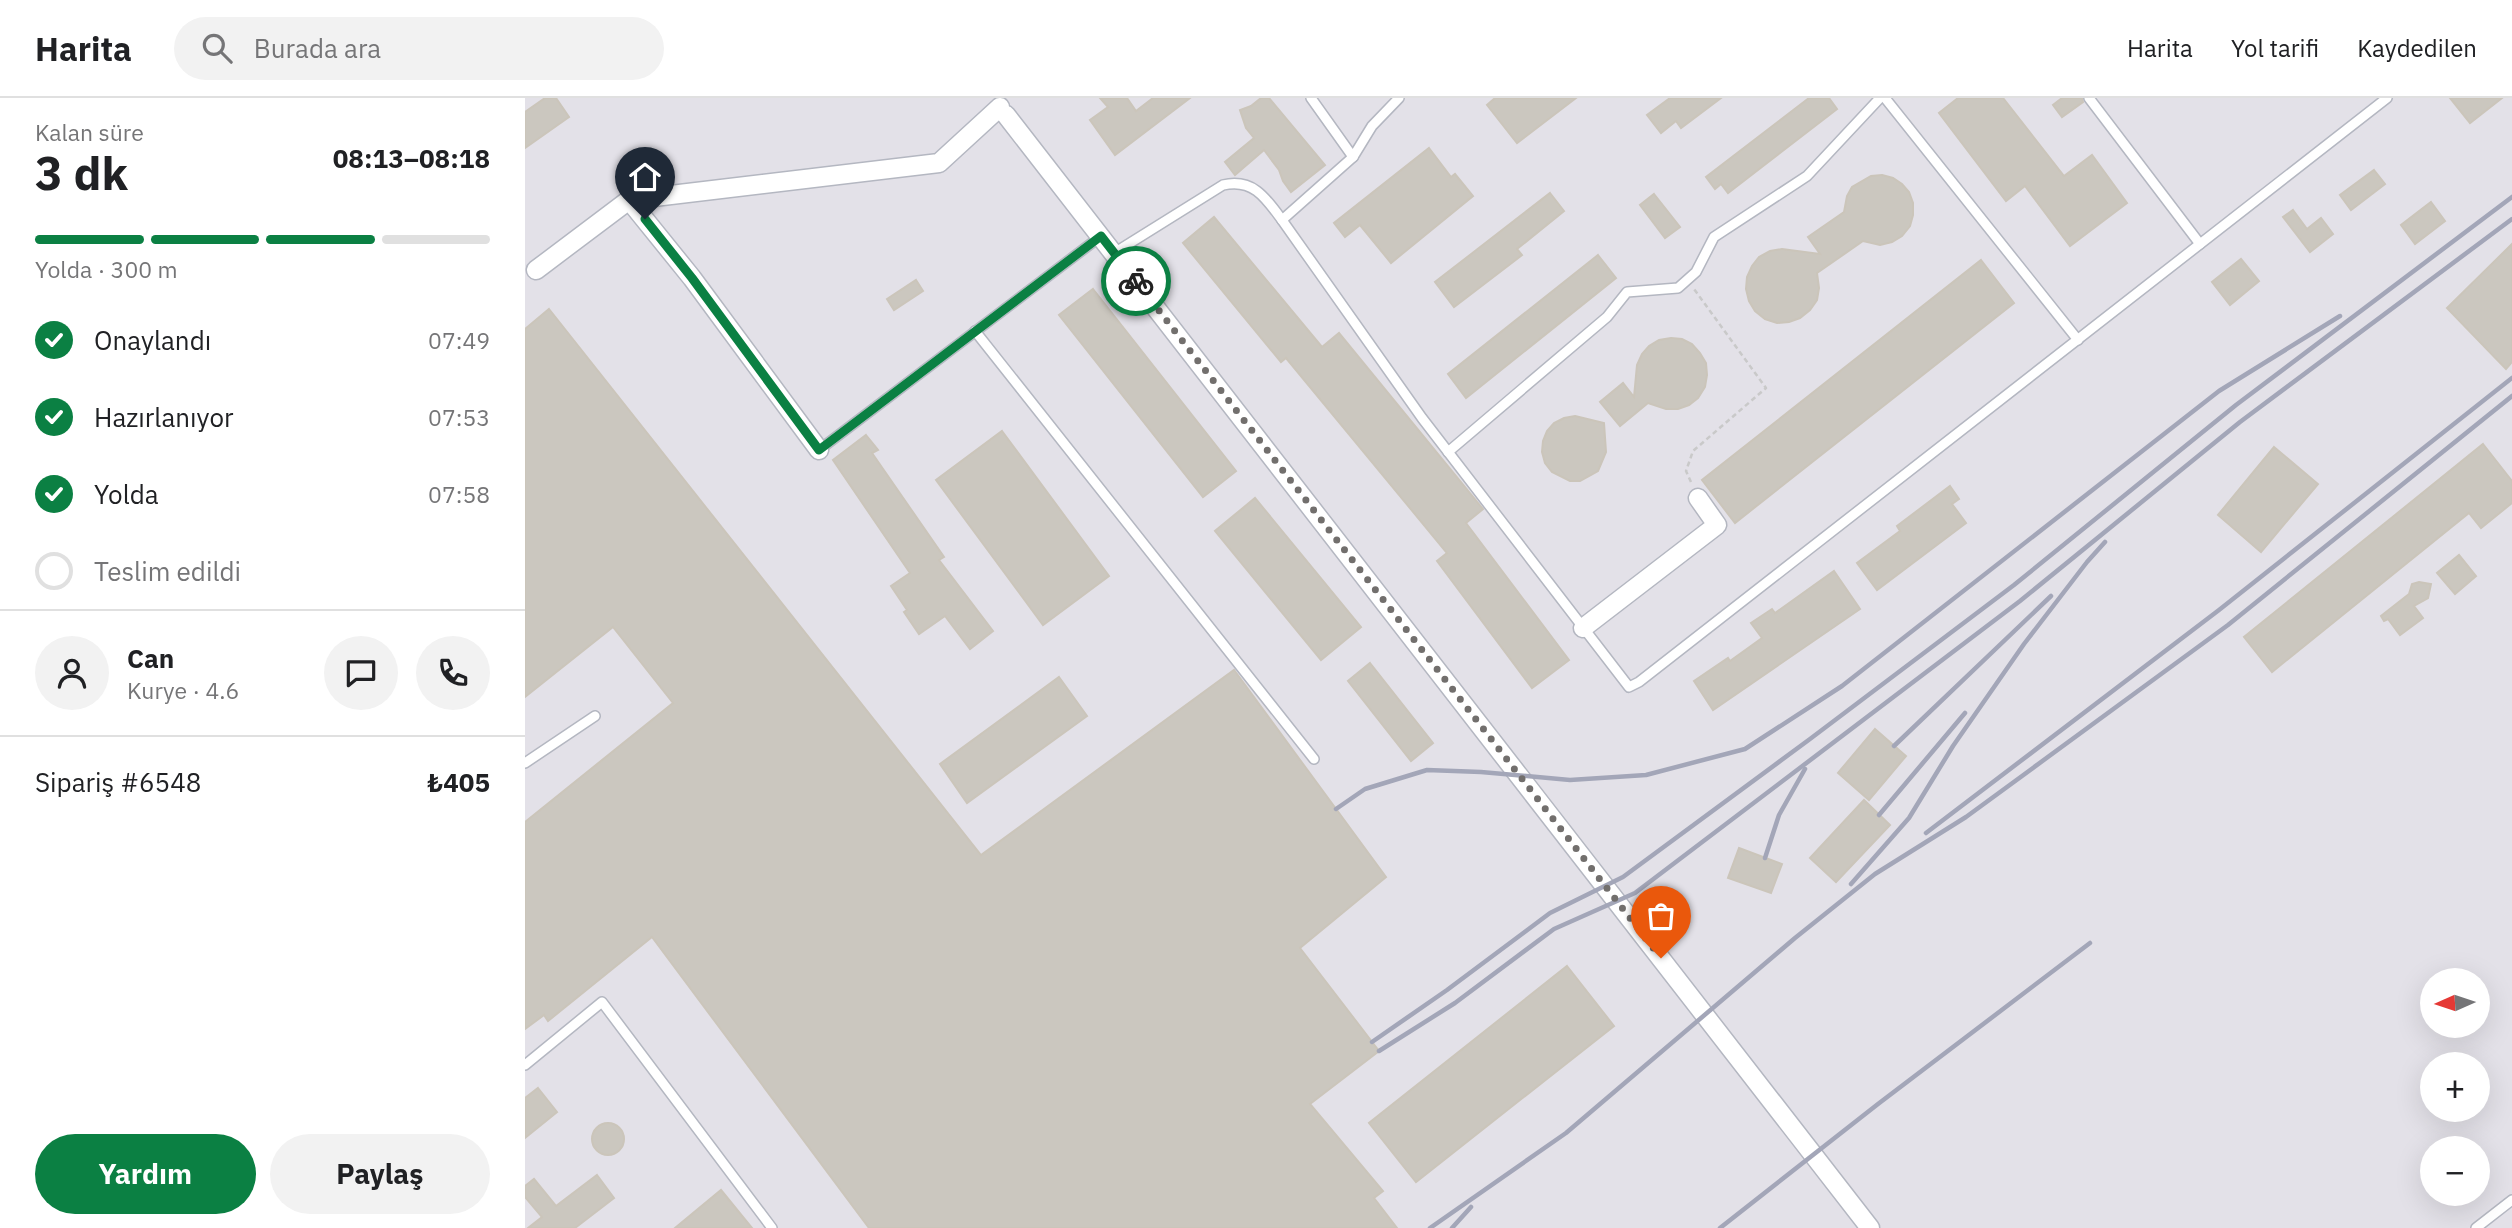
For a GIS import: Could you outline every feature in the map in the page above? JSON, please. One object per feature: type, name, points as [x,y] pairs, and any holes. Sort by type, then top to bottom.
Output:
[{"type":"street","points":[[531,273],[629,200],[939,163],[1001,106],[1870,1228]]},
{"type":"street","points":[[629,200],[692,278],[819,450]]},
{"type":"street","points":[[1583,628],[1717,525],[1698,498]]},
{"type":"lane","points":[[1311,98],[1353,157]]},
{"type":"lane","points":[[1282,220],[1353,157],[1372,126],[1399,98]]},
{"type":"lane","points":[[1448,452],[1607,317],[1627,292],[1678,288],[1696,272],[1714,237],[1807,176],[1882,98],[2078,340]]},
{"type":"lane","points":[[2089,98],[2200,244]]},
{"type":"lane","points":[[1114,253],[1223,185],[1248,185],[1263,194],[1448,452],[1629,687],[1639,682],[2387,98]]},
{"type":"lane","points":[[819,450],[1101,236]]},
{"type":"lane","points":[[975,331],[1314,759]]},
{"type":"lane","points":[[525,763],[594,716]]},
{"type":"lane","points":[[525,1065],[602,1002],[772,1228]]},
{"type":"lane","points":[[2476,1228],[2512,1200]]},
{"type":"path","points":[[1687,280],[1766,388],[1693,452],[1686,471],[1698,498]]},
{"type":"shaded area","points":[[525,98],[2512,98],[2512,1228],[525,1228]]},
{"type":"building","points":[[545,98],[556,98],[569,117],[525,148],[525,112]]},
{"type":"building","points":[[1100,98],[1127,98],[1136,111],[1153,98],[1190,98],[1115,155],[1090,120],[1108,107]]},
{"type":"building","points":[[1261,98],[1269,98],[1325,165],[1291,192],[1264,150],[1235,175],[1225,162],[1254,138],[1246,128],[1240,110]]},
{"type":"building","points":[[1495,98],[1576,98],[1517,143],[1487,105]]},
{"type":"building","points":[[1670,98],[1721,98],[1681,128],[1676,121],[1661,133],[1647,115]]},
{"type":"building","points":[[1809,98],[1829,98],[1837,109],[1728,193],[1721,184],[1715,189],[1706,177]]},
{"type":"building","points":[[1958,98],[2003,98],[2064,176],[2092,155],[2127,203],[2070,246],[2025,186],[2006,201],[1939,113]]},
{"type":"building","points":[[2062,98],[2082,98],[2083,102],[2062,117],[2053,105]]},
{"type":"building","points":[[2450,98],[2502,98],[2470,123]]},
{"type":"building","points":[[1429,148],[1451,177],[1455,174],[1473,196],[1391,263],[1360,225],[1345,237],[1334,223]]},
{"type":"building","points":[[2374,170],[2385,184],[2351,210],[2340,195]]},
{"type":"building","points":[[1882,175],[1902,184],[1913,203],[1910,226],[1902,236],[1880,245],[1863,241],[1817,273],[1817,300],[1800,318],[1777,323],[1765,319],[1755,311],[1746,289],[1747,277],[1759,257],[1782,249],[1820,254],[1808,237],[1844,212],[1852,187],[1871,176]]},
{"type":"building","points":[[1550,193],[1564,211],[1517,249],[1522,255],[1454,307],[1435,282]]},
{"type":"building","points":[[1654,194],[1680,227],[1665,238],[1640,205]]},
{"type":"building","points":[[2431,202],[2445,221],[2415,244],[2401,225]]},
{"type":"building","points":[[2293,210],[2307,229],[2321,218],[2333,234],[2310,252],[2283,217]]},
{"type":"building","points":[[1214,217],[1322,347],[1339,333],[1483,509],[1466,523],[1569,660],[1532,688],[1437,561],[1447,553],[1286,358],[1281,362],[1183,243]]},
{"type":"building","points":[[2512,244],[2512,362],[2506,369],[2447,308]]},
{"type":"building","points":[[1598,255],[1616,278],[1466,398],[1448,374]]},
{"type":"building","points":[[2241,259],[2259,281],[2230,305],[2212,282]]},
{"type":"building","points":[[1981,260],[2014,303],[1735,523],[1702,480]]},
{"type":"building","points":[[916,280],[923,291],[894,310],[887,299]]},
{"type":"building","points":[[1093,289],[1236,471],[1203,497],[1059,315]]},
{"type":"building","points":[[549,309],[981,855],[1234,670],[1386,877],[1300,948],[1379,1051],[1310,1104],[1383,1191],[1374,1198],[1397,1228],[869,1228],[652,937],[548,1021],[544,1015],[525,1029],[525,822],[673,703],[613,627],[525,697],[525,329]]},
{"type":"building","points":[[1671,338],[1692,344],[1700,353],[1706,363],[1705,387],[1689,405],[1666,409],[1648,403],[1620,426],[1600,402],[1623,383],[1634,397],[1637,365],[1642,354],[1659,340]]},
{"type":"building","points":[[1575,416],[1604,423],[1606,452],[1598,471],[1580,481],[1570,481],[1552,472],[1545,463],[1542,452],[1547,431],[1554,423]]},
{"type":"building","points":[[1002,431],[1109,576],[1043,625],[936,480]]},
{"type":"building","points":[[866,435],[878,450],[872,453],[944,557],[939,560],[993,631],[970,649],[945,616],[919,634],[891,586],[910,573],[833,460]]},
{"type":"building","points":[[2483,444],[2512,481],[2512,503],[2481,528],[2469,513],[2272,672],[2244,637]]},
{"type":"building","points":[[2274,447],[2318,484],[2261,552],[2218,515]]},
{"type":"building","points":[[1950,486],[1959,499],[1952,504],[1966,523],[1877,590],[1857,563],[1900,531],[1897,526]]},
{"type":"building","points":[[1255,498],[1361,627],[1321,660],[1215,531]]},
{"type":"building","points":[[2459,555],[2476,576],[2455,594],[2437,573]]},
{"type":"building","points":[[1834,571],[1860,609],[1713,710],[1694,681],[1728,658],[1730,661],[1762,638],[1751,623],[1772,609],[1775,613]]},
{"type":"building","points":[[2412,584],[2431,584],[2428,598],[2414,606],[2423,618],[2400,635],[2388,619],[2384,621],[2381,616],[2409,594]]},
{"type":"building","points":[[1370,663],[1433,743],[1411,761],[1348,681]]},
{"type":"building","points":[[1059,677],[1087,716],[967,803],[940,764]]},
{"type":"building","points":[[1875,729],[1906,756],[1869,800],[1838,773]]},
{"type":"building","points":[[1864,800],[1890,825],[1836,882],[1810,858]]},
{"type":"building","points":[[1739,848],[1782,864],[1771,893],[1728,878]]},
{"type":"building","points":[[1567,966],[1614,1026],[1416,1182],[1369,1123]]},
{"type":"building","points":[[538,1088],[557,1112],[525,1138],[525,1098]]},
{"type":"building","points":[[608,1123],[619,1128],[624,1139],[619,1150],[608,1155],[597,1150],[592,1139],[597,1128]]},
{"type":"building","points":[[597,1175],[614,1198],[575,1228],[528,1228],[542,1217],[525,1197],[525,1186],[534,1179],[556,1206]]},
{"type":"building","points":[[721,1190],[752,1228],[675,1228]]},
{"type":"railway","points":[[1372,1042],[1550,913],[1623,877],[1810,739],[2014,585],[2236,405],[2512,197]]},
{"type":"railway","points":[[1379,1051],[1455,1003],[1554,929],[1635,893],[2020,601],[2240,422],[2512,219]]},
{"type":"railway","points":[[1336,809],[1365,789],[1427,770],[1570,780],[1646,775],[1745,749],[1842,686],[2219,391],[2340,316]]},
{"type":"railway","points":[[1926,833],[2219,610],[2512,378]]},
{"type":"railway","points":[[1430,1228],[1566,1133],[1795,938],[1875,874],[1966,817],[2228,625],[2512,396]]},
{"type":"railway","points":[[1851,884],[1909,818],[1953,746],[2024,644],[2105,542]]},
{"type":"railway","points":[[1894,746],[2051,596]]},
{"type":"railway","points":[[1879,815],[1965,713]]},
{"type":"railway","points":[[1765,858],[1779,815],[1805,769]]},
{"type":"railway","points":[[1720,1228],[2090,943]]},
{"type":"railway","points":[[1452,1228],[1471,1207]]},
{"type":"way so far","points":[[1136,281],[1661,958]]},
{"type":"route","points":[[645,219],[819,450],[1101,236],[1136,281]]}]
